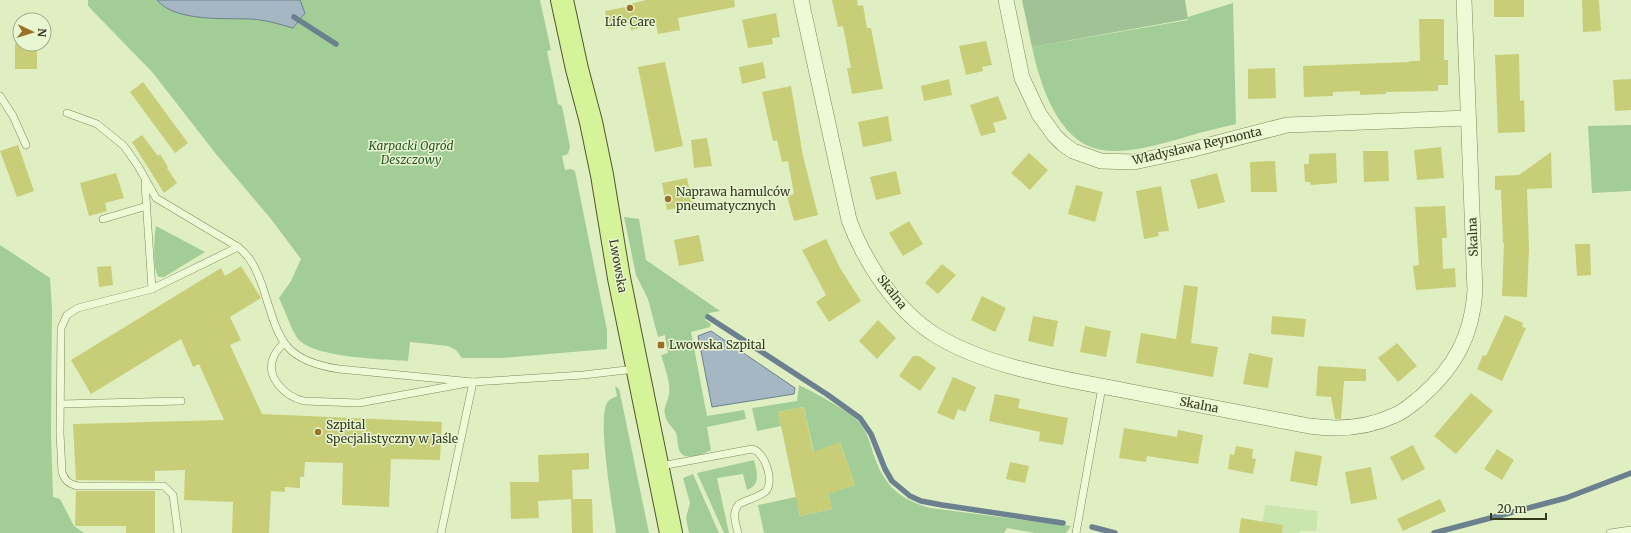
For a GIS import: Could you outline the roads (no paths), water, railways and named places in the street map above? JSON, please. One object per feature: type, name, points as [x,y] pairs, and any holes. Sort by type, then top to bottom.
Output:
[{"type":"main road","name":"Lwowska","points":[[562,0],[576,69],[591,122],[602,174],[619,278],[671,533]]},
{"type":"street","name":"Skalna","points":[[801,0],[849,220],[860,247],[886,286],[906,310],[927,329],[965,350],[1002,363],[1078,382],[1318,427],[1342,428],[1362,426],[1393,416],[1406,409],[1428,390],[1454,361],[1464,342],[1472,316],[1475,291],[1464,0]]},
{"type":"street","name":"Władysława Reymonta","points":[[1006,0],[1022,78],[1039,114],[1055,136],[1063,144],[1073,151],[1101,161],[1134,162],[1287,125],[1468,118]]},
{"type":"lane","points":[[0,96],[13,116],[26,145]]},
{"type":"lane","points":[[67,113],[97,124],[124,146],[138,166],[156,198],[238,247],[248,256],[252,262],[275,324],[284,343],[293,353],[325,367],[473,382]]},
{"type":"lane","points":[[145,179],[152,289]]},
{"type":"lane","points":[[103,219],[147,206]]},
{"type":"lane","points":[[178,533],[173,494],[164,486],[78,486],[72,485],[66,481],[62,472],[60,433],[61,328],[67,315],[78,308],[152,289],[238,247]]},
{"type":"lane","points":[[284,343],[274,355],[272,360],[274,379],[284,392],[296,399],[304,401],[359,403],[473,382],[583,375],[637,368]]},
{"type":"lane","points":[[440,533],[473,382]]},
{"type":"lane","points":[[1076,533],[1102,386]]},
{"type":"lane","points":[[61,404],[180,401]]},
{"type":"lane","points":[[658,467],[752,449],[760,453],[766,461],[769,486],[765,492],[743,502],[736,508],[734,516],[738,533]]},
{"type":"lane","points":[[1610,533],[1631,530]]},
{"type":"water","points":[[157,0],[300,0],[305,13],[293,28],[272,22],[251,19],[215,18],[188,15],[165,7]]},
{"type":"water","points":[[711,331],[795,388],[794,394],[712,407],[698,336]]},
{"type":"waterway","points":[[294,17],[336,44]]},
{"type":"waterway","points":[[708,317],[828,395],[860,418],[871,434],[885,469],[892,481],[910,496],[921,501],[942,505],[1063,523]]},
{"type":"waterway","points":[[1434,533],[1566,498],[1631,473]]},
{"type":"waterway","points":[[1092,527],[1115,533]]},
{"type":"place","name":"Life Care","points":[[630,8]]},
{"type":"place","name":"Naprawa hamulców pneumatycznych","points":[[668,199]]},
{"type":"place","name":"Lwowska Szpital","points":[[661,345]]},
{"type":"place","name":"Szpital Specjalistyczny w Jaśle","points":[[318,432]]},
{"type":"park label","name":"Karpacki Ogród Deszczowy","points":[[411,153]]}]
